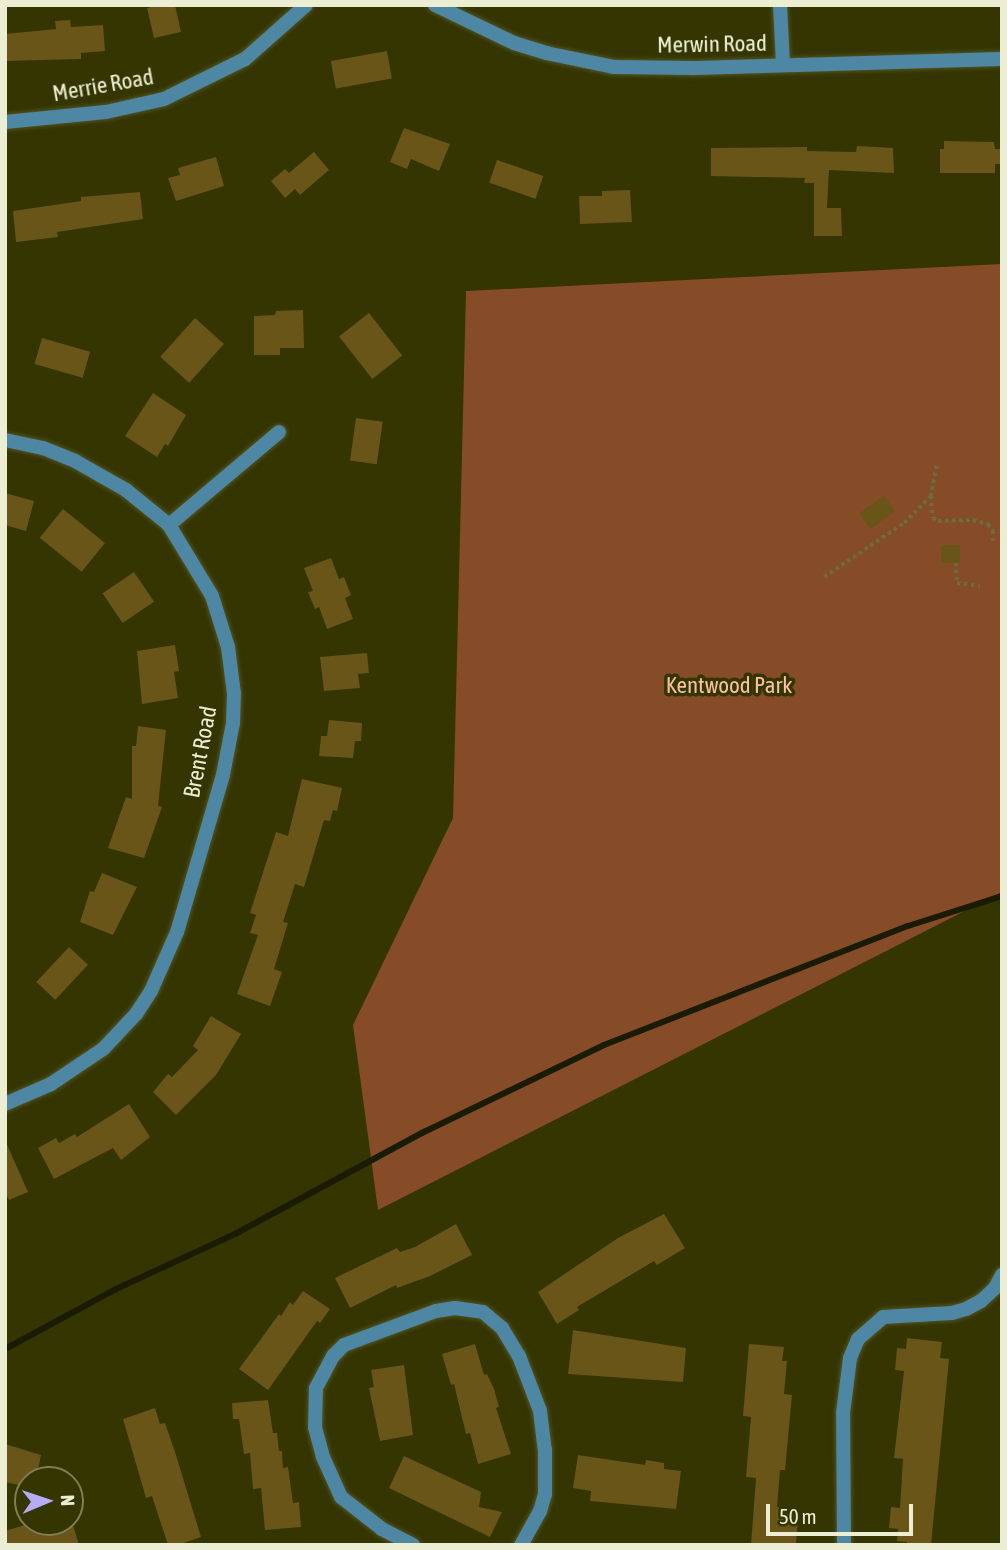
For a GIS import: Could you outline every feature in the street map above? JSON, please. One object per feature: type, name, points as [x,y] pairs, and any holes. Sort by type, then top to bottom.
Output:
[{"type":"street","name":"Merrie Road","points":[[5,122],[106,112],[164,99],[198,85],[245,60],[306,5]]},
{"type":"street","name":"Merwin Road","points":[[435,5],[504,39],[580,61],[654,68],[1002,60]]},
{"type":"street","points":[[780,5],[783,65]]},
{"type":"street","points":[[169,525],[279,432]]},
{"type":"street","name":"Brent Road","points":[[5,440],[43,448],[75,461],[126,490],[169,525],[192,558],[212,596],[228,647],[234,694],[233,723],[223,775],[177,932],[164,967],[136,1014],[103,1049],[76,1070],[5,1104]]},
{"type":"street","points":[[844,1545],[844,1403],[850,1358],[858,1339],[883,1317],[952,1313],[966,1309],[981,1301],[1002,1275]]},
{"type":"street","points":[[413,1545],[382,1529],[341,1497],[323,1457],[315,1428],[316,1388],[328,1364],[344,1345],[415,1318],[455,1308],[483,1312],[502,1328],[520,1356],[540,1411],[545,1450],[545,1494],[540,1511],[521,1545]]},
{"type":"path","points":[[937,466],[931,496],[933,518],[973,520],[988,524],[993,531],[993,543]]},
{"type":"path","points":[[824,577],[904,523],[931,496]]},
{"type":"path","points":[[956,563],[957,583],[980,586]]},
{"type":"green space","name":"Kentwood Park","points":[[1002,264],[1002,892],[378,1210],[353,1025],[453,818],[466,291]]},
{"type":"building","points":[[175,5],[181,32],[154,38],[147,8]]},
{"type":"building","points":[[70,20],[71,27],[103,25],[105,51],[81,53],[81,59],[5,61],[5,34],[56,29],[55,21]]},
{"type":"building","points":[[387,51],[392,79],[336,88],[331,61]]},
{"type":"building","points":[[404,128],[450,144],[439,171],[411,159],[407,169],[390,162]]},
{"type":"building","points":[[944,141],[994,142],[995,149],[1002,149],[1002,164],[995,164],[995,173],[940,173],[940,149],[944,149]]},
{"type":"building","points":[[857,146],[893,148],[894,173],[829,170],[827,208],[841,208],[842,236],[814,236],[814,183],[804,183],[805,178],[711,176],[711,148],[807,147],[807,151],[856,152]]},
{"type":"building","points":[[314,152],[329,170],[300,195],[295,189],[285,198],[271,181],[285,169],[289,173]]},
{"type":"building","points":[[216,157],[224,186],[176,201],[168,178],[180,175],[178,168]]},
{"type":"building","points":[[497,160],[543,176],[536,199],[489,183]]},
{"type":"building","points":[[630,190],[632,222],[580,224],[579,196],[602,196],[602,191]]},
{"type":"building","points":[[140,192],[143,219],[57,232],[58,237],[16,242],[13,211],[81,201],[81,197]]},
{"type":"building","points":[[303,310],[304,348],[280,348],[280,355],[254,355],[254,316],[275,315],[276,311]]},
{"type":"building","points":[[369,313],[402,356],[372,379],[339,336]]},
{"type":"building","points":[[195,318],[224,344],[189,383],[160,357]]},
{"type":"building","points":[[42,338],[90,352],[83,378],[35,364]]},
{"type":"building","points":[[153,393],[186,415],[168,446],[165,444],[157,457],[125,436]]},
{"type":"building","points":[[356,418],[383,422],[377,464],[350,461]]},
{"type":"building","points":[[5,493],[34,501],[26,531],[5,525]]},
{"type":"building","points":[[884,496],[895,512],[870,529],[859,513]]},
{"type":"building","points":[[63,509],[105,543],[82,572],[40,538]]},
{"type":"building","points":[[941,545],[960,545],[960,563],[941,563]]},
{"type":"building","points":[[331,558],[339,579],[344,577],[351,595],[345,598],[353,619],[327,629],[319,607],[315,609],[308,592],[313,591],[304,568]]},
{"type":"building","points":[[134,572],[154,602],[123,623],[102,593]]},
{"type":"building","points":[[175,645],[179,671],[174,672],[178,698],[142,704],[137,651]]},
{"type":"building","points":[[367,653],[369,673],[358,674],[360,688],[324,691],[320,657]]},
{"type":"building","points":[[329,720],[362,723],[361,741],[355,741],[353,758],[319,756],[321,736],[327,736]]},
{"type":"building","points":[[138,726],[166,730],[158,806],[162,807],[144,858],[108,848],[126,797],[132,799],[132,746],[136,746]]},
{"type":"building","points":[[302,779],[342,788],[337,811],[333,810],[330,821],[324,820],[304,887],[295,884],[283,922],[288,923],[274,969],[282,972],[270,1006],[237,994],[258,935],[250,933],[256,915],[250,913],[276,832],[288,836]]},
{"type":"building","points":[[102,873],[137,887],[113,935],[80,922],[90,891],[94,892]]},
{"type":"building","points":[[69,947],[88,965],[55,1000],[36,982]]},
{"type":"building","points":[[211,1016],[241,1034],[216,1075],[176,1115],[153,1092],[168,1074],[172,1077],[198,1050],[193,1046]]},
{"type":"building","points":[[129,1104],[150,1137],[121,1160],[113,1148],[54,1179],[38,1148],[56,1138],[59,1143],[75,1134],[77,1137]]},
{"type":"building","points":[[5,1140],[28,1192],[9,1200],[5,1192]]},
{"type":"building","points":[[664,1214],[685,1248],[657,1265],[654,1261],[577,1307],[579,1310],[557,1324],[538,1292],[618,1238]]},
{"type":"building","points":[[456,1224],[472,1255],[430,1276],[397,1288],[396,1285],[350,1308],[335,1278],[397,1248],[400,1252],[415,1247]]},
{"type":"building","points":[[303,1291],[330,1309],[320,1323],[317,1321],[268,1390],[239,1369],[279,1314],[281,1316],[290,1302],[293,1305]]},
{"type":"building","points":[[573,1330],[686,1348],[683,1382],[568,1374]]},
{"type":"building","points":[[907,1338],[942,1342],[940,1358],[949,1359],[931,1545],[907,1545],[907,1542],[897,1541],[898,1529],[889,1528],[891,1507],[900,1508],[903,1459],[894,1458],[904,1371],[895,1370],[897,1348],[906,1349]]},
{"type":"building","points":[[475,1344],[484,1375],[487,1374],[494,1389],[499,1407],[496,1408],[511,1454],[478,1464],[442,1354]]},
{"type":"building","points":[[749,1344],[784,1347],[782,1361],[787,1361],[784,1394],[792,1395],[785,1470],[780,1470],[777,1507],[791,1508],[790,1519],[798,1519],[796,1544],[751,1545],[756,1478],[746,1477],[751,1417],[743,1416]]},
{"type":"building","points":[[404,1365],[413,1435],[380,1441],[369,1388],[374,1387],[371,1370]]},
{"type":"building","points":[[268,1400],[273,1433],[277,1433],[279,1451],[282,1451],[283,1468],[288,1467],[293,1503],[299,1502],[301,1527],[265,1530],[261,1488],[253,1489],[250,1453],[244,1454],[239,1419],[233,1419],[232,1403]]},
{"type":"building","points":[[155,1408],[160,1424],[165,1423],[201,1537],[178,1545],[168,1545],[152,1496],[146,1498],[123,1419]]},
{"type":"building","points":[[5,1444],[41,1455],[39,1466],[14,1466],[14,1484],[5,1482]]},
{"type":"building","points":[[578,1455],[645,1465],[646,1460],[664,1463],[664,1469],[681,1471],[676,1509],[590,1501],[591,1491],[573,1488]]},
{"type":"building","points":[[404,1456],[481,1492],[479,1507],[502,1512],[490,1537],[389,1488]]},
{"type":"building","points":[[14,1528],[14,1536],[76,1536],[79,1545],[5,1545],[5,1531]]},
{"type":"waterway","points":[[5,1349],[116,1289],[235,1234],[424,1132],[604,1045],[908,926],[1002,896]]}]
